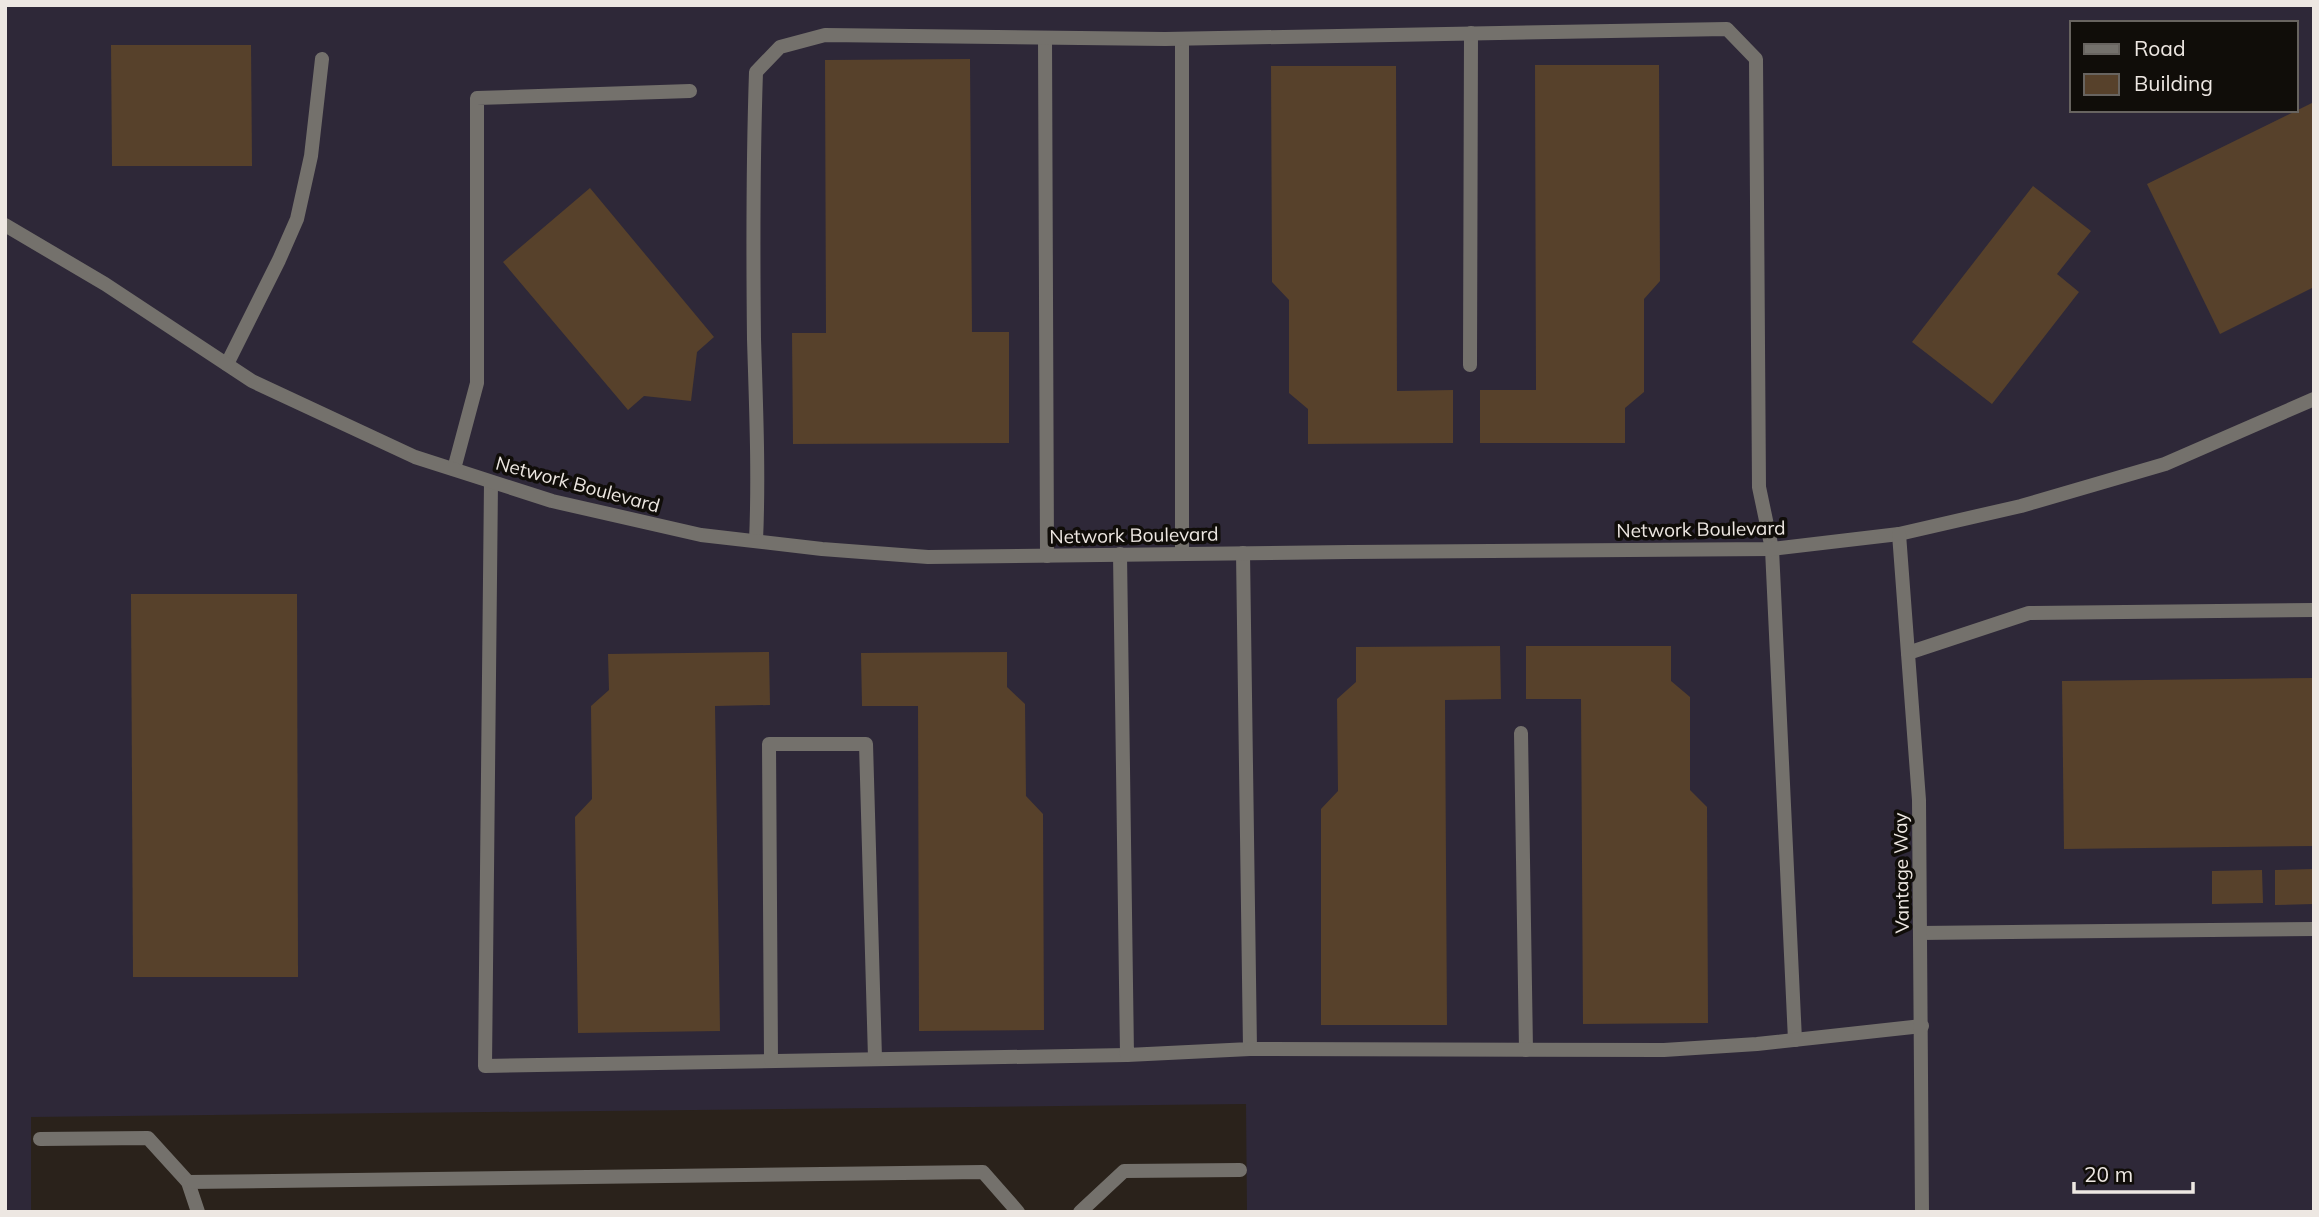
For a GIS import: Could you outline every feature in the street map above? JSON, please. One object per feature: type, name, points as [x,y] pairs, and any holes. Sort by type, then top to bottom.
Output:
[{"type":"street","points":[[756,541],[756,72],[780,47],[825,35],[1182,38],[1727,29],[1756,59],[1759,487],[1772,549],[1795,1040]]},
{"type":"street","points":[[1470,365],[1471,33]]},
{"type":"street","points":[[1045,38],[1047,556]]},
{"type":"street","points":[[1182,38],[1182,554]]},
{"type":"street","points":[[226,364],[297,219],[311,156],[322,59]]},
{"type":"street","points":[[454,470],[477,383],[477,98],[690,91]]},
{"type":"street","name":"Network Boulevard","points":[[5,225],[105,284],[252,380],[415,457],[552,501],[701,535],[822,549],[928,557],[1772,549],[1899,534],[2021,506],[2165,464],[2314,399]]},
{"type":"street","points":[[491,482],[485,1066],[1127,1055],[1250,1049],[1664,1050],[1795,1040],[1922,1026]]},
{"type":"street","name":"Vantage Way","points":[[1899,534],[1919,800],[1922,1212]]},
{"type":"street","points":[[1242,553],[1250,1049]]},
{"type":"street","points":[[1120,554],[1127,1055]]},
{"type":"street","points":[[1908,653],[2029,613],[2314,610]]},
{"type":"street","points":[[1521,733],[1526,1050]]},
{"type":"street","points":[[771,1060],[769,744],[866,744],[875,1058]]},
{"type":"street","points":[[1920,933],[2314,929]]},
{"type":"street","points":[[40,1139],[148,1138],[188,1182],[198,1212]]},
{"type":"street","points":[[1080,1212],[1124,1171],[1240,1170]]},
{"type":"street","points":[[188,1182],[983,1172],[1018,1212]]},
{"type":"shaded area","points":[[5,5],[2314,5],[2314,1212],[1247,1212],[1246,1104],[31,1117],[31,1212],[5,1212]]},
{"type":"building","points":[[111,45],[251,45],[252,166],[112,166]]},
{"type":"building","points":[[970,59],[972,332],[1009,332],[1009,443],[793,444],[792,333],[826,333],[825,60]]},
{"type":"building","points":[[1535,65],[1659,65],[1660,281],[1644,299],[1644,392],[1625,408],[1625,443],[1480,443],[1480,390],[1536,390]]},
{"type":"building","points":[[1271,66],[1396,66],[1397,391],[1453,390],[1453,443],[1308,444],[1308,409],[1289,393],[1289,300],[1272,282]]},
{"type":"building","points":[[2314,102],[2314,287],[2220,334],[2147,184]]},
{"type":"building","points":[[2033,186],[2091,231],[2057,274],[2079,292],[1992,404],[1912,342]]},
{"type":"building","points":[[590,188],[714,337],[697,352],[691,401],[644,396],[628,410],[503,262]]},
{"type":"building","points":[[131,594],[297,594],[298,977],[133,977]]},
{"type":"building","points":[[1500,646],[1501,699],[1445,700],[1447,1025],[1321,1025],[1321,809],[1338,791],[1337,699],[1356,682],[1356,647]]},
{"type":"building","points":[[1526,646],[1671,646],[1671,681],[1690,697],[1690,790],[1707,807],[1708,1023],[1583,1024],[1581,699],[1526,699]]},
{"type":"building","points":[[769,652],[770,705],[715,706],[720,1031],[578,1033],[575,817],[592,799],[591,706],[609,690],[608,654]]},
{"type":"building","points":[[1007,652],[1007,687],[1025,704],[1026,796],[1043,814],[1044,1030],[919,1031],[918,706],[862,706],[861,653]]},
{"type":"building","points":[[2314,678],[2314,846],[2064,849],[2062,681]]},
{"type":"building","points":[[2314,869],[2314,904],[2275,905],[2275,870]]},
{"type":"building","points":[[2262,870],[2263,903],[2212,904],[2212,871]]}]
